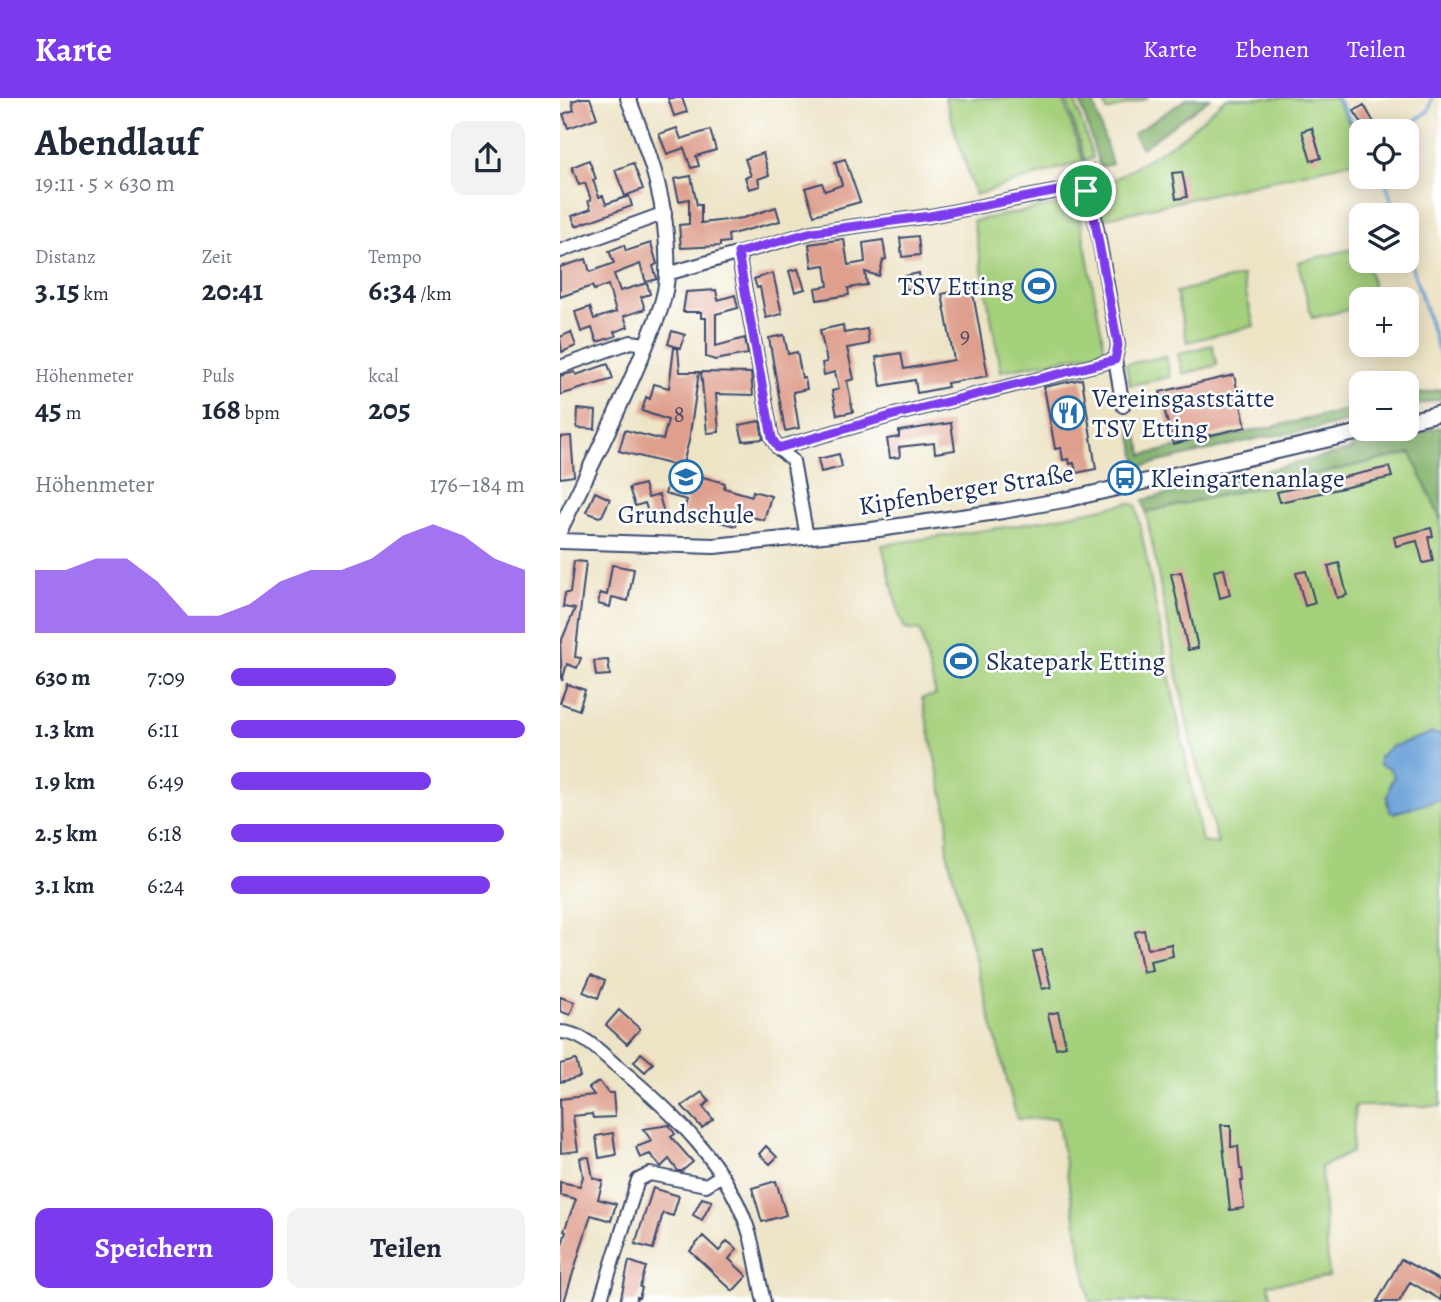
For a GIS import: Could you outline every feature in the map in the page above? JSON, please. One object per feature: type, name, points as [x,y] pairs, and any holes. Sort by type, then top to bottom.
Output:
[{"type":"street","points":[[560,530],[592,468],[646,344],[660,309],[667,274],[664,213],[657,175],[628,98]]},
{"type":"street","points":[[667,274],[812,232],[930,216],[1073,188],[1086,191],[1091,201],[1118,345],[1115,360],[1123,405]]},
{"type":"street","points":[[560,251],[664,213]]},
{"type":"street","points":[[738,253],[772,438],[778,448],[793,461],[807,537]]},
{"type":"street","points":[[560,367],[631,342],[646,344]]},
{"type":"street","points":[[778,448],[894,415],[1115,360]]},
{"type":"street","points":[[1419,418],[1441,413]]},
{"type":"street","name":"Kipfenberger Straße","points":[[560,541],[714,546],[807,537],[1003,511],[1069,499],[1349,435]]},
{"type":"street","points":[[560,1032],[585,1040],[645,1089],[686,1130],[722,1175],[750,1237],[761,1300]]},
{"type":"street","points":[[600,1302],[638,1180],[650,1174],[706,1185],[722,1175]]},
{"type":"green space","points":[[945,98],[1063,98],[1083,161],[975,195]]},
{"type":"green space","points":[[1066,98],[1074,98],[1093,158],[1085,161]]},
{"type":"green space","points":[[1079,98],[1092,98],[1112,164],[1100,167]]},
{"type":"green space","points":[[1102,98],[1149,98],[1107,111]]},
{"type":"green space","points":[[1188,98],[1210,98],[1142,148],[1133,134]]},
{"type":"green space","points":[[1226,98],[1335,98],[1349,122],[1349,163],[1102,219],[1097,190],[1180,139]]},
{"type":"green space","name":"TSV Etting","points":[[1077,201],[1105,351],[1001,371],[973,221]]},
{"type":"green space","points":[[1349,250],[1349,273],[1370,273],[1373,287],[1349,287],[1349,310],[1312,318],[1298,262]]},
{"type":"green space","points":[[1242,276],[1254,326],[1187,342],[1176,292]]},
{"type":"green space","points":[[1212,345],[1217,365],[1183,374],[1178,354]]},
{"type":"green space","points":[[1166,356],[1170,377],[1130,385],[1126,364]]},
{"type":"green space","points":[[1441,389],[1441,399],[1419,404],[1419,394]]},
{"type":"green space","points":[[1349,410],[1349,421],[1260,438],[1138,467],[1129,421],[1133,420],[1143,455]]},
{"type":"green space","points":[[1441,427],[1441,520],[1411,453],[1146,512],[1143,500],[1351,450],[1352,446],[1375,441],[1419,441],[1419,432]]},
{"type":"green space","points":[[1411,453],[1441,520],[1441,735],[1432,733],[1391,747],[1382,766],[1389,768],[1394,776],[1390,783],[1387,804],[1394,813],[1441,799],[1441,1106],[1355,1106],[1352,1152],[1321,1167],[1329,1277],[1268,1284],[1273,1302],[1090,1302],[1057,1118],[1017,1119],[947,852],[948,818],[922,698],[936,695],[920,631],[905,629],[900,618],[882,545],[1019,525],[1129,503],[1136,505],[1202,842],[1218,844],[1191,742],[1146,512]]},
{"type":"water","points":[[1432,733],[1441,735],[1441,799],[1390,812],[1387,797],[1394,776],[1389,768],[1380,765],[1379,757],[1391,747]]},
{"type":"building","points":[[590,98],[597,118],[568,128],[563,114],[574,110],[572,101]]},
{"type":"building","points":[[668,98],[682,98],[687,112],[674,116]]},
{"type":"building","points":[[1364,105],[1372,119],[1359,119],[1354,111]]},
{"type":"building","points":[[677,128],[681,139],[710,130],[716,150],[696,156],[699,166],[691,168],[684,148],[667,154],[659,134]]},
{"type":"building","points":[[1312,128],[1321,158],[1311,161],[1302,131]]},
{"type":"building","points":[[763,153],[769,175],[758,179],[760,186],[749,189],[745,177],[751,176],[745,159]]},
{"type":"building","points":[[845,159],[860,202],[814,215],[805,188],[822,183],[825,191],[842,185],[835,162]]},
{"type":"building","points":[[589,160],[599,197],[603,196],[606,204],[629,196],[632,206],[576,226],[572,216],[591,209],[588,201],[591,200],[585,183],[579,185],[572,167]]},
{"type":"building","points":[[633,163],[643,189],[625,196],[615,170]]},
{"type":"building","points":[[1093,164],[1096,173],[1079,180],[1076,171]]},
{"type":"building","points":[[1182,172],[1187,197],[1176,199],[1172,173]]},
{"type":"building","points":[[691,176],[697,205],[701,205],[701,223],[743,218],[776,207],[780,221],[728,235],[729,242],[720,243],[720,246],[681,248],[679,225],[689,224],[689,199],[679,201],[674,179]]},
{"type":"building","points":[[918,236],[920,255],[902,257],[900,238]]},
{"type":"building","points":[[844,239],[848,265],[865,262],[863,243],[883,240],[886,259],[883,260],[879,276],[865,272],[867,285],[848,288],[849,295],[817,300],[815,288],[828,286],[825,265],[812,267],[809,244]]},
{"type":"building","points":[[651,243],[657,264],[653,266],[657,279],[646,282],[640,264],[614,274],[620,291],[647,283],[650,294],[641,297],[645,309],[624,316],[628,327],[614,332],[616,336],[597,342],[592,328],[581,332],[575,312],[590,307],[594,319],[616,312],[608,285],[594,290],[592,286],[560,297],[560,267],[586,259],[590,272],[614,263],[609,251],[624,245],[626,251]]},
{"type":"building","points":[[798,269],[805,289],[795,292],[789,271]]},
{"type":"building","points":[[773,273],[782,314],[766,318],[760,287],[757,288],[754,279]]},
{"type":"building","points":[[919,273],[921,287],[906,289],[905,276]]},
{"type":"building","points":[[972,288],[988,376],[947,383],[948,387],[917,393],[915,380],[881,386],[876,357],[901,353],[904,369],[954,360],[942,294]]},
{"type":"building","points":[[716,290],[718,300],[735,295],[738,308],[716,314],[716,346],[745,338],[748,354],[715,360],[706,357],[706,318],[701,318],[701,312],[683,312],[686,292]]},
{"type":"building","points":[[843,325],[844,333],[867,329],[869,344],[847,348],[854,379],[847,381],[853,412],[837,415],[832,391],[839,389],[835,372],[824,375],[822,363],[827,362],[820,330]]},
{"type":"building","points":[[672,331],[685,335],[680,348],[668,344]]},
{"type":"building","points":[[571,332],[576,346],[562,352],[560,337]]},
{"type":"building","points":[[784,335],[788,354],[797,352],[807,389],[793,392],[799,428],[785,431],[769,338]]},
{"type":"building","name":"Grundschule","points":[[674,348],[678,348],[680,372],[699,372],[689,441],[681,471],[725,483],[724,488],[752,496],[753,491],[771,496],[764,520],[739,514],[736,526],[683,513],[687,500],[665,494],[673,465],[619,451],[625,430],[663,440],[668,420],[642,411],[646,397],[650,399],[654,384],[669,388]]},
{"type":"building","points":[[608,364],[613,379],[560,395],[560,376],[575,372],[576,375]]},
{"type":"building","points":[[701,372],[751,373],[753,395],[716,394],[719,432],[707,433]]},
{"type":"building","points":[[1234,375],[1246,427],[1173,444],[1160,392]]},
{"type":"building","name":"Vereinsgaststätte TSV Etting","points":[[1082,379],[1096,469],[1076,473],[1074,463],[1070,464],[1069,459],[1063,460],[1061,448],[1055,449],[1044,387]]},
{"type":"building","points":[[578,409],[596,411],[595,429],[577,428]]},
{"type":"building","points":[[760,421],[763,439],[743,441],[739,425]]},
{"type":"building","points":[[951,423],[955,450],[935,453],[934,443],[899,447],[900,457],[890,458],[887,439],[899,437],[899,431]]},
{"type":"building","points":[[571,436],[574,476],[560,478],[560,437]]},
{"type":"building","points":[[839,454],[842,467],[821,472],[818,459]]},
{"type":"building","points":[[1389,467],[1392,477],[1280,502],[1277,492]]},
{"type":"building","points":[[644,484],[648,498],[659,495],[666,521],[652,525],[645,503],[635,506],[629,488]]},
{"type":"building","points":[[595,492],[610,499],[599,517],[586,512]]},
{"type":"building","points":[[1431,528],[1433,536],[1428,537],[1433,561],[1423,563],[1417,541],[1396,546],[1394,537]]},
{"type":"building","points":[[574,561],[586,562],[575,657],[581,658],[577,668],[567,664],[562,681],[560,644],[575,609],[563,607],[565,593],[570,593]]},
{"type":"building","points":[[1339,563],[1347,595],[1337,598],[1328,566]]},
{"type":"building","points":[[612,565],[634,569],[628,601],[612,597],[610,607],[598,604],[600,593],[607,595]]},
{"type":"building","points":[[1224,569],[1230,595],[1220,598],[1214,571]]},
{"type":"building","points":[[1306,571],[1315,603],[1305,606],[1296,573]]},
{"type":"building","points":[[1181,572],[1198,648],[1188,650],[1171,574]]},
{"type":"building","points":[[608,660],[610,675],[596,676],[594,661]]},
{"type":"building","points":[[567,684],[585,690],[579,710],[560,703]]},
{"type":"building","points":[[1144,930],[1148,949],[1171,944],[1173,956],[1150,961],[1152,970],[1143,972],[1135,932]]},
{"type":"building","points":[[1042,950],[1051,987],[1042,989],[1033,952]]},
{"type":"building","points":[[591,975],[605,981],[598,998],[583,992]]},
{"type":"building","points":[[560,997],[575,1002],[570,1015],[560,1011]]},
{"type":"building","points":[[619,1010],[640,1029],[627,1044],[606,1025]]},
{"type":"building","points":[[1058,1012],[1066,1046],[1056,1048],[1048,1014]]},
{"type":"building","points":[[641,1053],[653,1063],[645,1072],[634,1062]]},
{"type":"building","points":[[576,1060],[580,1077],[560,1082],[560,1064]]},
{"type":"building","points":[[599,1081],[608,1093],[613,1093],[615,1117],[593,1118],[592,1114],[573,1116],[578,1151],[561,1153],[560,1099],[594,1095],[589,1088]]},
{"type":"building","points":[[702,1092],[709,1101],[703,1107],[713,1119],[702,1128],[682,1106]]},
{"type":"building","points":[[669,1125],[675,1134],[671,1137],[693,1162],[682,1171],[678,1171],[669,1159],[661,1167],[650,1154],[640,1158],[636,1147],[652,1141],[643,1129]]},
{"type":"building","points":[[1221,1125],[1231,1125],[1231,1147],[1238,1146],[1244,1208],[1230,1210]]},
{"type":"building","points":[[613,1133],[616,1155],[599,1158],[596,1136]]},
{"type":"building","points":[[766,1146],[777,1157],[770,1164],[759,1154]]},
{"type":"building","points":[[589,1157],[593,1178],[603,1181],[598,1199],[616,1204],[611,1221],[591,1215],[564,1302],[560,1302],[560,1250],[576,1199],[560,1195],[560,1182],[580,1186],[583,1177],[580,1158]]},
{"type":"building","points":[[776,1181],[786,1215],[762,1222],[752,1188]]},
{"type":"building","points":[[653,1188],[679,1196],[673,1216],[663,1213],[653,1249],[635,1244]]},
{"type":"building","points":[[702,1198],[712,1201],[702,1220],[693,1215]]},
{"type":"building","points":[[703,1236],[719,1251],[727,1241],[737,1249],[729,1259],[747,1276],[733,1291],[690,1251]]},
{"type":"building","points":[[1401,1259],[1441,1281],[1441,1300],[1410,1282],[1399,1302],[1377,1302]]},
{"type":"building","points":[[629,1261],[646,1267],[640,1287],[642,1288],[636,1302],[620,1302]]},
{"type":"waterway","points":[[1337,98],[1350,119]]},
{"type":"waterway","points":[[1417,119],[1429,110],[1432,98]]},
{"type":"waterway","points":[[1388,189],[1392,203]]},
{"type":"waterway","points":[[1414,273],[1441,358]]},
{"type":"place","name":"TSV Etting","points":[[1039,286]]},
{"type":"place","name":"Vereinsgaststätte TSV Etting","points":[[1068,413]]},
{"type":"place","name":"Grundschule","points":[[686,477]]},
{"type":"place","name":"Kleingartenanlage","points":[[1125,478]]},
{"type":"place","name":"Skatepark Etting","points":[[961,661]]},
{"type":"route","points":[[1073,188],[1086,191],[1091,201],[1118,345],[1115,360],[894,415],[778,448],[772,438],[738,253],[812,232],[930,216],[1073,188]]}]
